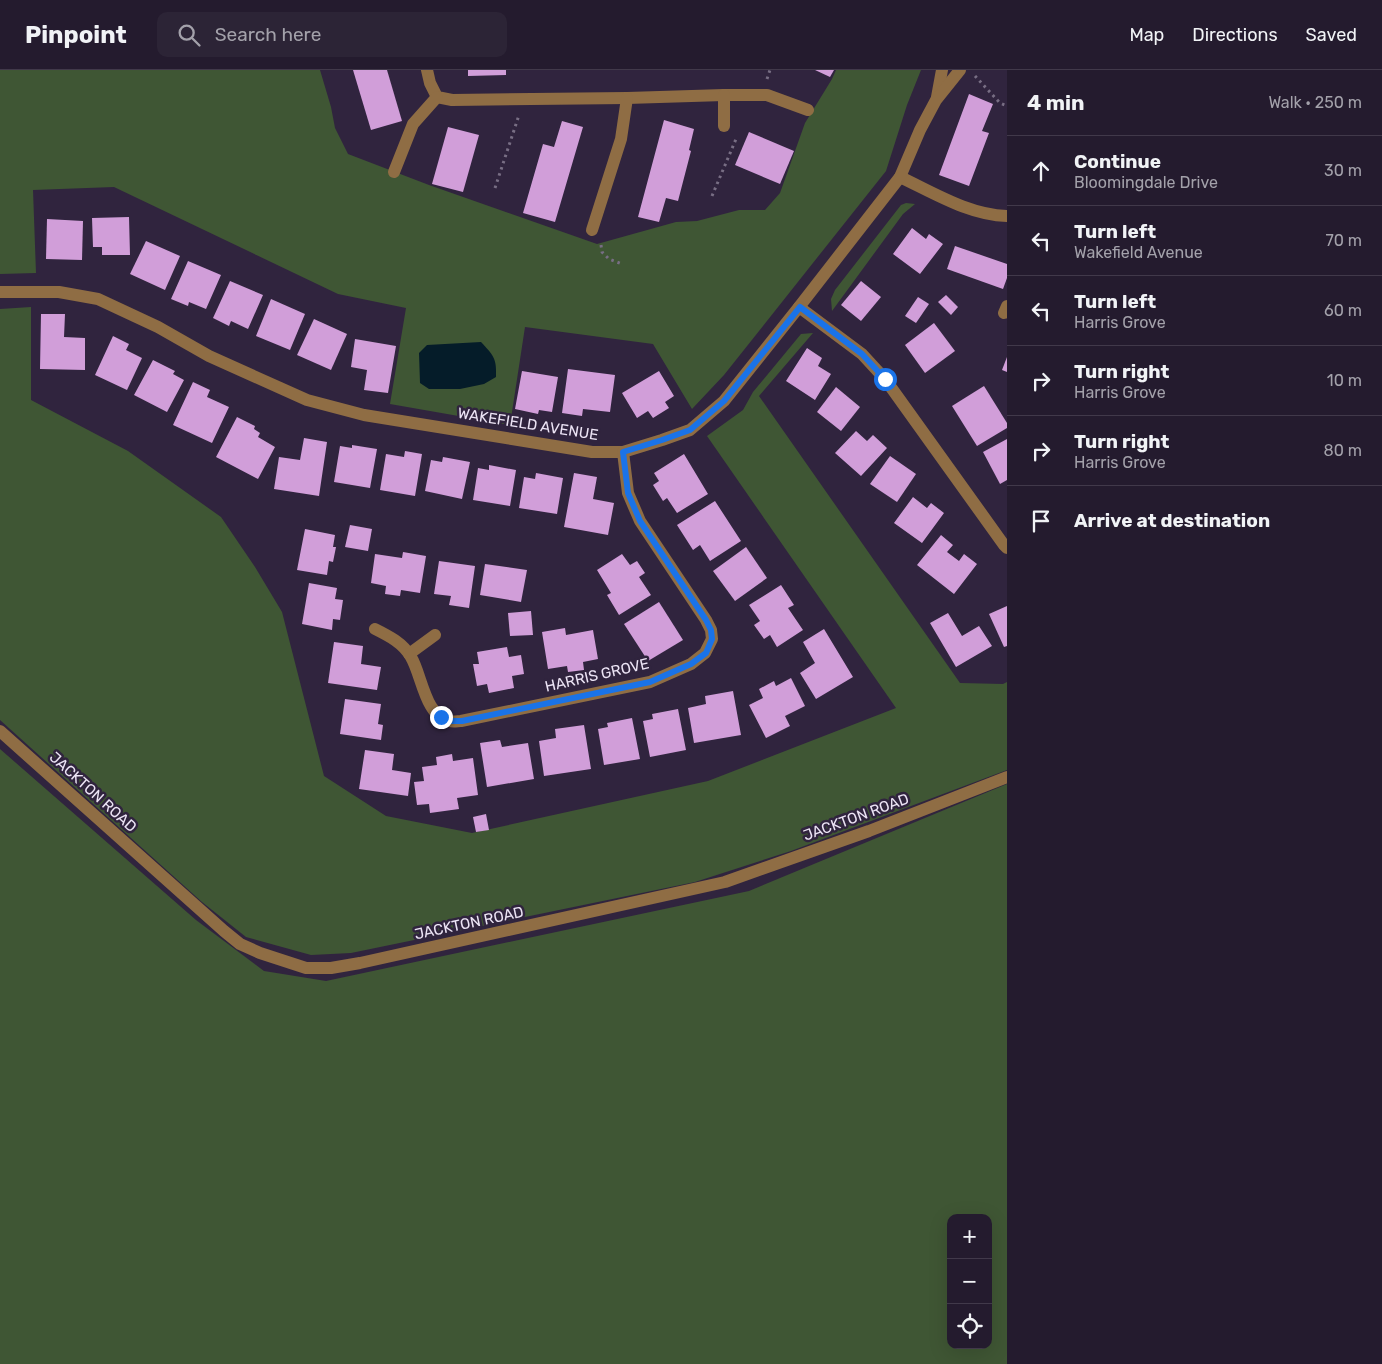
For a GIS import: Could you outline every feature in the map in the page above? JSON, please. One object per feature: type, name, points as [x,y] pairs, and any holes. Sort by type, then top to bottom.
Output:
[{"type":"street","points":[[426,70],[437,97]]},
{"type":"street","name":"WAKEFIELD AVENUE","points":[[936,100],[942,70]]},
{"type":"street","name":"WAKEFIELD AVENUE","points":[[0,292],[58,292],[98,299],[158,327],[209,356],[307,400],[364,416],[592,452],[623,452],[690,430],[724,401],[800,307],[900,177],[920,130],[936,100],[960,70]]},
{"type":"street","points":[[724,95],[724,126]]},
{"type":"street","points":[[437,97],[452,100],[520,100],[767,95],[808,110]]},
{"type":"street","points":[[394,172],[413,124],[437,97]]},
{"type":"street","points":[[592,230],[621,139],[627,98]]},
{"type":"street","points":[[900,177],[960,205],[986,214],[1007,216]]},
{"type":"street","points":[[800,307],[862,354],[885,379],[1007,548]]},
{"type":"street","name":"HARRIS GROVE","points":[[375,629],[396,640],[411,656],[430,706],[441,717],[449,721],[462,721],[650,682],[691,664],[706,653],[712,639],[711,630],[640,521],[628,493],[623,452]]},
{"type":"street","points":[[409,654],[435,634]]},
{"type":"street","name":"JACKTON ROAD","points":[[0,731],[240,944],[260,953],[306,968],[331,968],[360,963],[725,882],[869,831],[1007,777]]},
{"type":"path","points":[[970,70],[1000,103],[1007,106]]},
{"type":"path","points":[[495,188],[520,114],[520,100]]},
{"type":"path","points":[[712,196],[736,138],[737,125],[724,126]]},
{"type":"path","points":[[592,230],[600,237],[602,252],[609,259],[622,264]]},
{"type":"green space","points":[[0,70],[320,70],[335,128],[348,154],[429,185],[597,244],[676,222],[697,221],[739,210],[765,210],[780,193],[805,123],[836,70],[921,70],[907,105],[886,171],[724,375],[692,409],[653,344],[525,327],[510,425],[390,404],[406,308],[338,294],[114,187],[33,190],[36,273],[0,274]]},
{"type":"green space","points":[[906,203],[915,204],[903,214],[832,311],[831,299],[835,290],[901,205]]},
{"type":"green space","points":[[31,307],[31,400],[128,451],[221,517],[255,567],[282,612],[324,776],[386,816],[472,833],[708,781],[896,708],[707,436],[743,410],[753,392],[801,334],[813,333],[759,396],[960,683],[1003,684],[1007,682],[1007,770],[791,851],[695,882],[351,953],[311,955],[246,937],[202,902],[0,720],[0,309]]},
{"type":"green space","points":[[0,749],[196,920],[264,971],[326,981],[749,891],[1007,784],[1007,1364],[0,1364]]},
{"type":"water","points":[[481,342],[493,357],[496,365],[496,377],[484,384],[460,389],[429,389],[420,383],[419,353],[427,345]]},
{"type":"building","points":[[353,70],[387,70],[402,121],[371,130]]},
{"type":"building","points":[[468,70],[506,70],[506,75],[468,76]]},
{"type":"building","points":[[815,70],[834,70],[830,77]]},
{"type":"building","points":[[969,94],[993,104],[982,131],[989,133],[969,186],[939,175]]},
{"type":"building","points":[[664,120],[694,129],[689,150],[691,151],[678,201],[666,198],[659,222],[638,217]]},
{"type":"building","points":[[562,121],[583,127],[555,222],[523,213],[543,144],[554,147]]},
{"type":"building","points":[[448,127],[479,135],[463,192],[432,184]]},
{"type":"building","points":[[749,132],[794,151],[780,184],[735,165]]},
{"type":"building","points":[[129,217],[130,255],[102,255],[102,247],[93,247],[92,218]]},
{"type":"building","points":[[47,219],[83,221],[82,260],[46,259]]},
{"type":"building","points":[[912,228],[926,239],[929,234],[943,244],[920,274],[893,254]]},
{"type":"building","points":[[146,241],[180,256],[165,290],[130,274]]},
{"type":"building","points":[[955,246],[1007,264],[1007,278],[1003,289],[947,269]]},
{"type":"building","points":[[188,261],[221,275],[206,309],[189,302],[188,306],[171,299]]},
{"type":"building","points":[[230,281],[263,295],[248,329],[231,321],[229,326],[213,318]]},
{"type":"building","points":[[861,281],[881,297],[861,321],[841,305]]},
{"type":"building","points":[[946,295],[958,307],[951,315],[938,302]]},
{"type":"building","points":[[918,297],[929,304],[916,323],[905,316]]},
{"type":"building","points":[[271,299],[305,314],[290,350],[256,336]]},
{"type":"building","points":[[41,314],[65,314],[64,337],[85,338],[85,370],[40,369]]},
{"type":"building","points":[[314,319],[347,334],[331,370],[297,355]]},
{"type":"building","points":[[934,323],[955,351],[925,373],[905,345]]},
{"type":"building","points":[[113,336],[129,344],[126,350],[142,358],[127,390],[95,375]]},
{"type":"building","points":[[355,339],[396,346],[388,393],[364,390],[367,370],[351,367]]},
{"type":"building","points":[[807,348],[822,358],[818,366],[831,374],[815,400],[786,381]]},
{"type":"building","points":[[1007,357],[1007,372],[1002,370]]},
{"type":"building","points":[[153,360],[175,371],[173,374],[184,380],[167,412],[134,395]]},
{"type":"building","points":[[568,369],[615,375],[610,412],[583,409],[582,416],[562,413]]},
{"type":"building","points":[[522,371],[558,377],[552,412],[539,410],[538,414],[515,409]]},
{"type":"building","points":[[659,371],[674,396],[665,402],[669,408],[653,418],[648,411],[637,418],[622,393]]},
{"type":"building","points":[[193,382],[210,390],[207,397],[229,407],[212,443],[173,425]]},
{"type":"building","points":[[984,386],[1007,423],[1007,428],[977,446],[952,406]]},
{"type":"building","points":[[836,387],[860,407],[841,431],[817,412]]},
{"type":"building","points":[[237,417],[255,426],[254,429],[260,433],[258,437],[275,447],[258,479],[216,457]]},
{"type":"building","points":[[856,431],[867,441],[873,435],[887,448],[861,476],[835,453]]},
{"type":"building","points":[[304,438],[327,442],[319,496],[274,489],[279,457],[300,460]]},
{"type":"building","points":[[1007,439],[1007,480],[1000,484],[983,452]]},
{"type":"building","points":[[352,445],[377,449],[370,488],[334,482],[340,446],[352,448]]},
{"type":"building","points":[[405,451],[422,454],[415,496],[380,490],[386,454],[404,457]]},
{"type":"building","points":[[684,454],[708,494],[677,513],[667,498],[663,501],[653,485],[659,481],[654,473]]},
{"type":"building","points":[[890,456],[916,474],[897,502],[870,484]]},
{"type":"building","points":[[443,457],[470,462],[462,499],[425,491],[431,460],[442,462]]},
{"type":"building","points":[[489,465],[516,470],[510,506],[473,500],[478,468],[489,470]]},
{"type":"building","points":[[536,473],[563,478],[557,514],[519,508],[524,477],[535,479]]},
{"type":"building","points":[[574,473],[597,477],[593,499],[614,503],[608,535],[564,527]]},
{"type":"building","points":[[913,497],[927,508],[931,503],[944,513],[922,543],[894,523]]},
{"type":"building","points":[[715,501],[741,541],[710,561],[700,545],[693,550],[677,525]]},
{"type":"building","points":[[350,525],[372,529],[368,551],[345,547]]},
{"type":"building","points":[[305,529],[335,535],[333,547],[336,547],[333,562],[329,561],[327,575],[297,570]]},
{"type":"building","points":[[941,535],[953,545],[947,552],[959,561],[964,554],[977,564],[954,594],[917,565]]},
{"type":"building","points":[[746,547],[767,578],[735,601],[713,571]]},
{"type":"building","points":[[403,552],[426,556],[420,593],[401,590],[400,596],[385,594],[386,586],[371,583],[375,554],[402,558]]},
{"type":"building","points":[[622,554],[630,565],[637,561],[645,573],[639,577],[651,595],[619,615],[607,595],[611,593],[597,570]]},
{"type":"building","points":[[439,561],[475,566],[469,608],[449,605],[451,596],[434,594]]},
{"type":"building","points":[[485,564],[527,570],[521,602],[480,595]]},
{"type":"building","points":[[309,583],[337,588],[335,599],[343,600],[340,620],[333,619],[332,630],[302,624]]},
{"type":"building","points":[[781,585],[794,605],[788,608],[803,630],[777,647],[770,635],[764,639],[754,625],[760,621],[749,605]]},
{"type":"building","points":[[659,602],[683,640],[648,661],[624,624]]},
{"type":"building","points":[[1007,606],[1007,646],[1004,647],[989,614]]},
{"type":"building","points":[[531,611],[533,635],[510,636],[508,613]]},
{"type":"building","points":[[948,613],[962,636],[979,626],[992,646],[956,667],[930,623]]},
{"type":"building","points":[[565,628],[566,635],[593,630],[598,659],[583,662],[584,670],[568,672],[567,666],[548,669],[542,632]]},
{"type":"building","points":[[824,629],[853,677],[816,699],[800,673],[815,663],[803,642]]},
{"type":"building","points":[[334,642],[363,646],[361,664],[381,667],[377,690],[328,683]]},
{"type":"building","points":[[507,647],[509,657],[521,655],[524,674],[512,676],[514,688],[489,693],[487,684],[477,686],[473,664],[479,664],[477,652]]},
{"type":"building","points":[[791,678],[805,706],[785,716],[790,726],[766,738],[749,705],[763,698],[759,689],[774,681],[776,686]]},
{"type":"building","points":[[733,691],[741,735],[694,743],[688,708],[706,704],[705,696]]},
{"type":"building","points":[[345,699],[381,704],[378,724],[383,725],[381,740],[340,734]]},
{"type":"building","points":[[678,709],[686,750],[650,757],[643,721],[653,719],[652,714]]},
{"type":"building","points":[[632,718],[640,759],[604,765],[598,729],[608,727],[607,723]]},
{"type":"building","points":[[584,725],[591,769],[544,776],[539,741],[556,738],[555,729]]},
{"type":"building","points":[[500,740],[502,747],[528,743],[534,779],[487,787],[480,743]]},
{"type":"building","points":[[365,750],[394,754],[392,770],[411,773],[408,796],[359,789]]},
{"type":"building","points":[[452,754],[453,761],[473,758],[478,795],[457,798],[459,809],[430,813],[429,804],[417,805],[414,782],[424,781],[422,767],[437,765],[436,757]]},
{"type":"building","points":[[486,814],[489,830],[476,832],[473,817]]},
{"type":"route","points":[[441,717],[449,721],[462,721],[650,682],[691,664],[706,653],[712,639],[711,630],[640,521],[628,493],[623,452],[690,430],[724,401],[800,307],[862,354],[885,379]]}]
